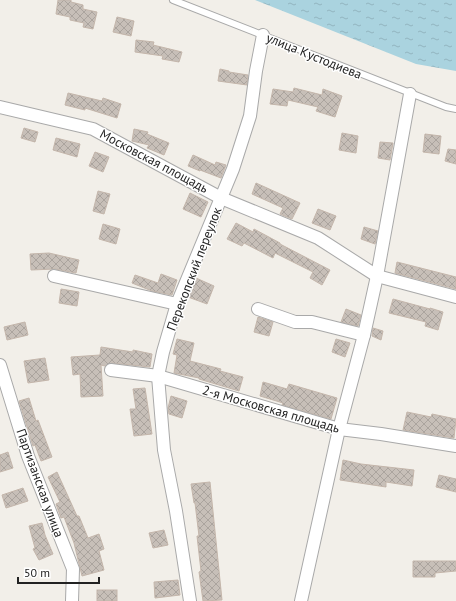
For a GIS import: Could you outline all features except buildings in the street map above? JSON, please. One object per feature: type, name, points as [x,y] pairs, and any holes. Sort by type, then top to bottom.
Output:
[{"type":"street","name":"Перекопский переулок","points":[[190,601],[176,511],[164,450],[158,376],[163,352],[177,304],[222,198],[250,116],[256,72],[264,35]]},
{"type":"street","points":[[301,601],[339,429],[364,336],[377,276],[410,94]]},
{"type":"street","name":"Московская площадь","points":[[0,107],[93,129],[222,198],[318,238],[377,276],[456,297]]},
{"type":"street","points":[[54,276],[177,304]]},
{"type":"street","points":[[258,309],[295,322],[312,322],[364,336]]},
{"type":"street","name":"Партизанская улица","points":[[0,365],[28,456],[73,570],[72,601]]},
{"type":"street","name":"2-я Московская площадь","points":[[111,370],[158,376],[339,429],[456,446]]},
{"type":"lane","name":"улица Кустодиева","points":[[173,0],[410,94],[456,109]]},
{"type":"water","points":[[255,0],[456,0],[456,71],[416,64]]}]
